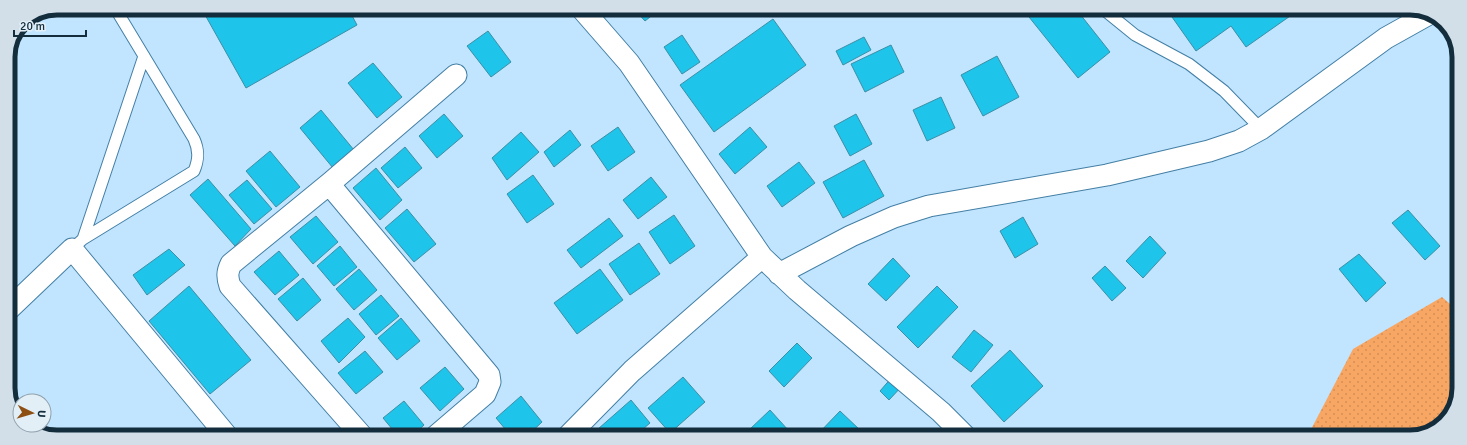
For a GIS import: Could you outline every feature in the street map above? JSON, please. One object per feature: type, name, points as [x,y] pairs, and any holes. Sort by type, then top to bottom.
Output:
[{"type":"street","points":[[587,15],[629,63],[762,256],[779,274],[936,407],[960,430]]},
{"type":"street","points":[[779,274],[851,236],[894,217],[918,210],[1107,174],[1225,146],[1261,129],[1417,15]]},
{"type":"street","points":[[357,430],[235,292],[227,279],[228,270],[231,264],[329,184],[456,75]]},
{"type":"street","points":[[329,184],[489,375],[490,382],[485,394],[443,430]]},
{"type":"street","points":[[15,303],[77,244],[221,430]]},
{"type":"street","points":[[574,430],[632,371],[762,256]]},
{"type":"lane","points":[[77,244],[194,170],[198,163],[198,152],[194,138],[119,15]]},
{"type":"lane","points":[[1110,15],[1135,35],[1189,64],[1224,91],[1261,129]]},
{"type":"lane","points":[[77,244],[144,56]]},
{"type":"shaded area","points":[[1442,297],[1452,306],[1452,394],[1445,412],[1436,421],[1424,428],[1416,430],[1311,430],[1353,349]]},
{"type":"building","points":[[205,15],[352,15],[357,25],[246,88]]},
{"type":"building","points":[[640,15],[652,15],[645,21]]},
{"type":"building","points":[[1032,15],[1081,15],[1110,52],[1078,78],[1029,17]]},
{"type":"building","points":[[1174,15],[1292,15],[1246,47],[1231,26],[1196,51],[1172,17]]},
{"type":"building","points":[[773,19],[806,65],[714,132],[680,85]]},
{"type":"building","points":[[488,31],[511,62],[491,77],[467,46]]},
{"type":"building","points":[[682,35],[700,62],[682,74],[664,47]]},
{"type":"building","points":[[864,37],[871,50],[843,65],[836,51]]},
{"type":"building","points":[[891,45],[904,72],[865,92],[851,64]]},
{"type":"building","points":[[997,56],[1019,97],[983,116],[961,75]]},
{"type":"building","points":[[373,63],[402,97],[377,118],[348,83]]},
{"type":"building","points":[[941,97],[955,128],[927,141],[913,110]]},
{"type":"building","points":[[321,110],[354,150],[333,168],[300,128]]},
{"type":"building","points":[[444,114],[463,136],[437,158],[419,136]]},
{"type":"building","points":[[856,114],[872,144],[850,156],[834,126]]},
{"type":"building","points":[[618,127],[635,152],[608,171],[591,146]]},
{"type":"building","points":[[750,127],[767,147],[735,174],[719,154]]},
{"type":"building","points":[[570,130],[581,145],[554,167],[544,152]]},
{"type":"building","points":[[521,132],[539,152],[507,180],[492,158]]},
{"type":"building","points":[[405,147],[422,168],[398,188],[381,168]]},
{"type":"building","points":[[270,151],[300,187],[276,207],[246,171]]},
{"type":"building","points":[[864,160],[884,196],[843,218],[823,182]]},
{"type":"building","points":[[799,162],[815,183],[782,207],[767,186]]},
{"type":"building","points":[[376,168],[402,200],[380,220],[353,188]]},
{"type":"building","points":[[533,175],[554,204],[527,223],[507,194]]},
{"type":"building","points":[[651,177],[667,197],[638,219],[623,200]]},
{"type":"building","points":[[208,179],[251,229],[235,246],[190,195]]},
{"type":"building","points":[[247,180],[272,209],[254,224],[229,195]]},
{"type":"building","points":[[407,209],[436,244],[414,262],[385,228]]},
{"type":"building","points":[[1408,210],[1440,246],[1425,260],[1392,223]]},
{"type":"building","points":[[674,215],[695,246],[670,264],[649,232]]},
{"type":"building","points":[[316,216],[338,242],[313,264],[290,237]]},
{"type":"building","points":[[1023,217],[1038,244],[1015,258],[1000,231]]},
{"type":"building","points":[[609,218],[623,236],[581,268],[567,250]]},
{"type":"building","points":[[1150,236],[1166,253],[1143,278],[1126,261]]},
{"type":"building","points":[[639,243],[660,274],[630,295],[609,264]]},
{"type":"building","points":[[340,246],[357,267],[334,286],[317,266]]},
{"type":"building","points":[[169,249],[185,265],[147,295],[133,275]]},
{"type":"building","points":[[279,251],[299,275],[275,295],[254,272]]},
{"type":"building","points":[[1359,254],[1386,283],[1366,302],[1339,269]]},
{"type":"building","points":[[893,258],[910,276],[886,301],[868,284]]},
{"type":"building","points":[[1105,266],[1126,288],[1112,301],[1092,278]]},
{"type":"building","points":[[359,269],[377,290],[354,310],[336,289]]},
{"type":"building","points":[[600,269],[623,300],[577,334],[554,303]]},
{"type":"building","points":[[303,278],[321,300],[297,321],[278,299]]},
{"type":"building","points":[[189,286],[251,360],[210,394],[149,321]]},
{"type":"building","points":[[937,286],[958,307],[918,348],[897,327]]},
{"type":"building","points":[[381,295],[399,316],[376,335],[359,314]]},
{"type":"building","points":[[348,318],[365,337],[339,363],[321,341]]},
{"type":"building","points":[[401,318],[420,341],[397,360],[378,338]]},
{"type":"building","points":[[974,330],[993,345],[971,372],[952,357]]},
{"type":"building","points":[[797,343],[812,358],[784,387],[769,371]]},
{"type":"building","points":[[1010,350],[1043,386],[1004,422],[971,386]]},
{"type":"building","points":[[365,351],[383,372],[356,394],[338,373]]},
{"type":"building","points":[[445,367],[464,389],[440,411],[420,388]]},
{"type":"building","points":[[893,376],[903,385],[889,400],[880,391]]},
{"type":"building","points":[[683,377],[705,402],[673,430],[667,430],[648,408]]},
{"type":"building","points":[[521,396],[542,422],[533,430],[506,430],[496,418]]},
{"type":"building","points":[[631,400],[650,423],[642,430],[598,429]]},
{"type":"building","points":[[404,401],[424,425],[419,430],[393,430],[383,418]]},
{"type":"building","points":[[770,410],[788,430],[749,430]]},
{"type":"building","points":[[840,411],[860,430],[822,430]]}]
